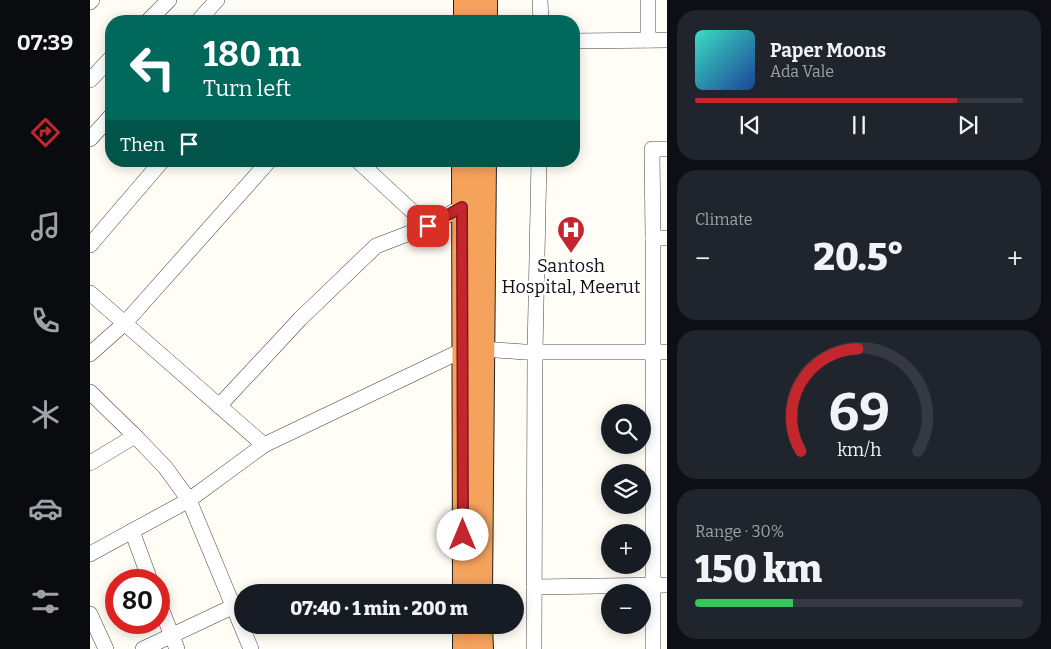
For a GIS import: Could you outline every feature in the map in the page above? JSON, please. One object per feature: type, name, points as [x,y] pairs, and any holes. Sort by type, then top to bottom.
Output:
[{"type":"highway","points":[[465,0],[465,15]]},
{"type":"highway","points":[[486,0],[486,15]]},
{"type":"highway","points":[[463,167],[462,207],[473,349],[481,584]]},
{"type":"highway","points":[[464,584],[473,349],[485,167]]},
{"type":"highway","points":[[464,634],[464,649]]},
{"type":"highway","points":[[481,634],[482,649]]},
{"type":"street","points":[[154,15],[169,0]]},
{"type":"street","points":[[203,15],[217,0]]},
{"type":"street","points":[[540,0],[541,15]]},
{"type":"street","points":[[648,0],[648,40]]},
{"type":"street","points":[[580,40],[667,40]]},
{"type":"street","points":[[90,80],[105,64]]},
{"type":"street","points":[[90,139],[105,123]]},
{"type":"street","points":[[653,649],[660,585],[660,238],[652,149],[667,148]]},
{"type":"street","points":[[90,245],[157,167]]},
{"type":"street","points":[[90,354],[125,323],[264,167]]},
{"type":"street","points":[[364,167],[428,226]]},
{"type":"street","points":[[534,649],[535,352],[539,167]]},
{"type":"street","points":[[219,406],[300,319],[376,246],[428,226],[462,207]]},
{"type":"street","points":[[90,293],[264,445]]},
{"type":"street","points":[[90,554],[189,500],[264,445],[473,349],[535,352],[660,352]]},
{"type":"street","points":[[90,392],[165,467],[189,500],[251,649]]},
{"type":"street","points":[[90,463],[136,436]]},
{"type":"street","points":[[132,531],[146,569]]},
{"type":"street","points":[[534,587],[660,585]]},
{"type":"street","points":[[143,649],[174,642],[232,606]]},
{"type":"street","points":[[90,614],[106,649]]},
{"type":"place","name":"Santosh Hospital, Meerut","points":[[571,254]]},
{"type":"route","points":[[428,226],[462,207],[463,535]]}]
